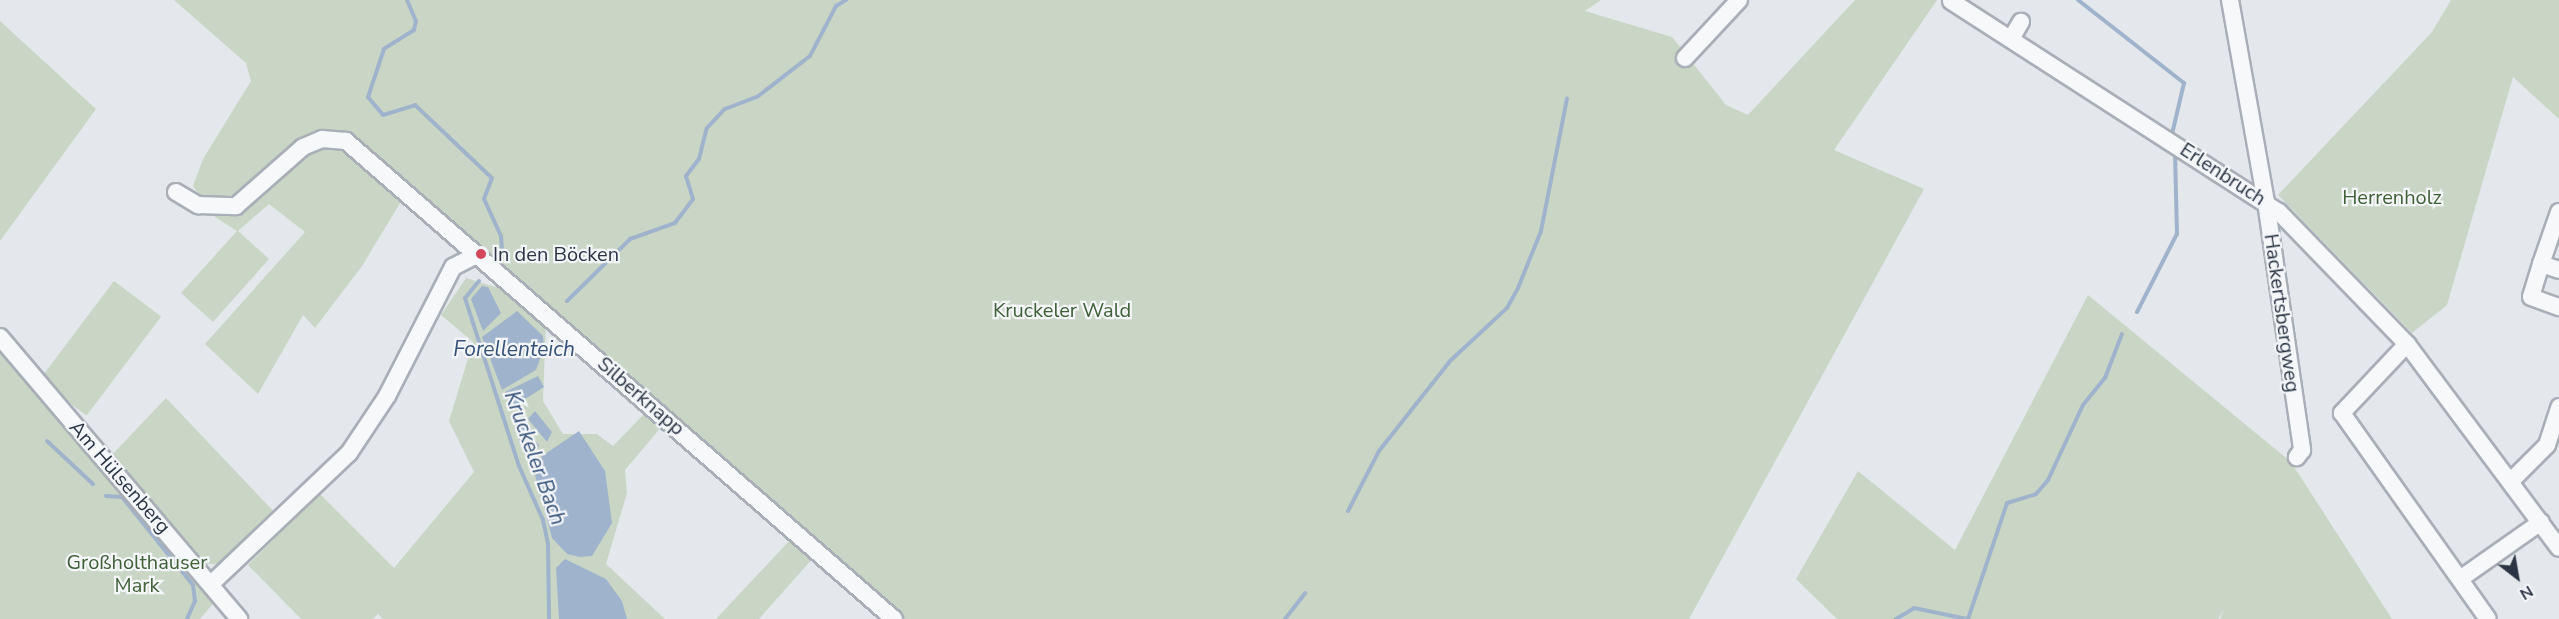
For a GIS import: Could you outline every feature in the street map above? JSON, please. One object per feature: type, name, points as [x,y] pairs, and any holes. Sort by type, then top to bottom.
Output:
[{"type":"street","points":[[1685,58],[1739,0]]},
{"type":"street","name":"Hackertsbergweg","points":[[2230,0],[2266,202],[2300,453]]},
{"type":"street","name":"Erlenbruch","points":[[1951,1],[2266,202],[2407,344],[2512,479],[2559,548]]},
{"type":"street","points":[[2011,39],[2021,22]]},
{"type":"street","name":"Silberknapp","points":[[176,192],[198,205],[236,206],[295,153],[334,138],[346,141],[449,226],[475,256],[894,619]]},
{"type":"street","points":[[2559,212],[2531,297],[2559,307]]},
{"type":"street","points":[[212,583],[349,453],[387,396],[453,267],[475,256]]},
{"type":"street","points":[[2541,264],[2559,270]]},
{"type":"street","name":"Am Hülsenberg","points":[[0,337],[212,583],[238,619]]},
{"type":"street","points":[[2407,344],[2342,413],[2488,619]]},
{"type":"street","points":[[2512,479],[2547,445],[2559,407]]},
{"type":"street","points":[[2460,579],[2541,522]]},
{"type":"green space","name":"Kruckeler Wald","points":[[174,0],[1601,0],[1585,11],[1672,37],[1726,105],[1748,115],[1855,0],[1937,0],[1834,150],[1924,189],[1689,619],[904,619],[408,190],[362,266],[315,328],[303,315],[258,394],[205,344],[305,232],[269,204],[238,231],[269,259],[213,322],[181,293],[237,231],[215,217],[193,186],[203,159],[251,81],[246,63]]},
{"type":"green space","name":"Herrenholz","points":[[2451,0],[2559,0],[2559,119],[2513,77],[2447,305],[2412,333],[2278,195],[2432,32]]},
{"type":"green space","points":[[0,21],[96,109],[0,241]]},
{"type":"green space","points":[[466,278],[499,288],[546,323],[543,401],[563,434],[597,434],[613,446],[644,414],[663,425],[625,470],[627,493],[606,564],[665,619],[383,619],[378,614],[373,619],[301,619],[248,565],[320,494],[394,568],[474,472],[449,421],[473,342],[441,315]]},
{"type":"green space","points":[[114,281],[161,317],[86,416],[39,380]]},
{"type":"green space","points":[[2088,295],[2291,462],[2392,619],[2220,619],[2224,609],[2218,619],[1837,619],[1796,579],[1858,471],[1955,550]]},
{"type":"green space","name":"Großholthauser Mark","points":[[0,345],[216,600],[200,619],[0,619]]},
{"type":"green space","points":[[166,398],[278,516],[221,565],[203,563],[109,458]]},
{"type":"green space","points":[[790,540],[814,557],[759,619],[716,619]]},
{"type":"water","name":"Forellenteich","points":[[482,286],[488,287],[501,313],[483,331],[471,299]]},
{"type":"water","name":"Forellenteich","points":[[517,311],[543,336],[544,348],[536,370],[502,390],[482,337]]},
{"type":"water","name":"Forellenteich","points":[[538,376],[544,387],[516,405],[505,397],[505,392]]},
{"type":"water","points":[[535,411],[552,432],[547,442],[528,419]]},
{"type":"water","points":[[518,419],[539,445],[534,456],[527,456],[519,442]]},
{"type":"water","points":[[579,431],[605,471],[612,523],[592,556],[580,557],[567,554],[552,538],[534,471],[542,456]]},
{"type":"water","points":[[565,559],[606,579],[622,601],[627,619],[559,619],[556,568]]},
{"type":"waterway","name":"Kruckeler Bach","points":[[407,0],[416,21],[414,30],[384,49],[368,97],[383,115],[415,105],[492,178],[484,199],[501,236],[502,251],[494,256]]},
{"type":"waterway","points":[[567,301],[630,239],[675,223],[693,199],[686,176],[699,159],[707,128],[725,109],[757,97],[810,56],[836,6],[846,0]]},
{"type":"waterway","points":[[2078,0],[2184,83],[2172,134]]},
{"type":"waterway","points":[[1348,511],[1379,451],[1450,361],[1507,308],[1518,288],[1541,231],[1567,99]]},
{"type":"waterway","points":[[2137,312],[2177,234],[2175,154]]},
{"type":"waterway","name":"Kruckeler Bach","points":[[479,281],[465,298],[519,466],[543,520],[548,543],[549,619]]},
{"type":"waterway","points":[[1968,619],[2007,503],[2036,494],[2048,480],[2083,405],[2105,378],[2122,334]]},
{"type":"waterway","points":[[47,441],[93,484]]},
{"type":"waterway","points":[[106,496],[122,497],[193,585],[195,601],[187,619]]},
{"type":"waterway","points":[[1285,619],[1305,593]]},
{"type":"waterway","points":[[1896,619],[1914,608],[1967,619]]},
{"type":"place","name":"In den Böcken","points":[[481,254]]}]
